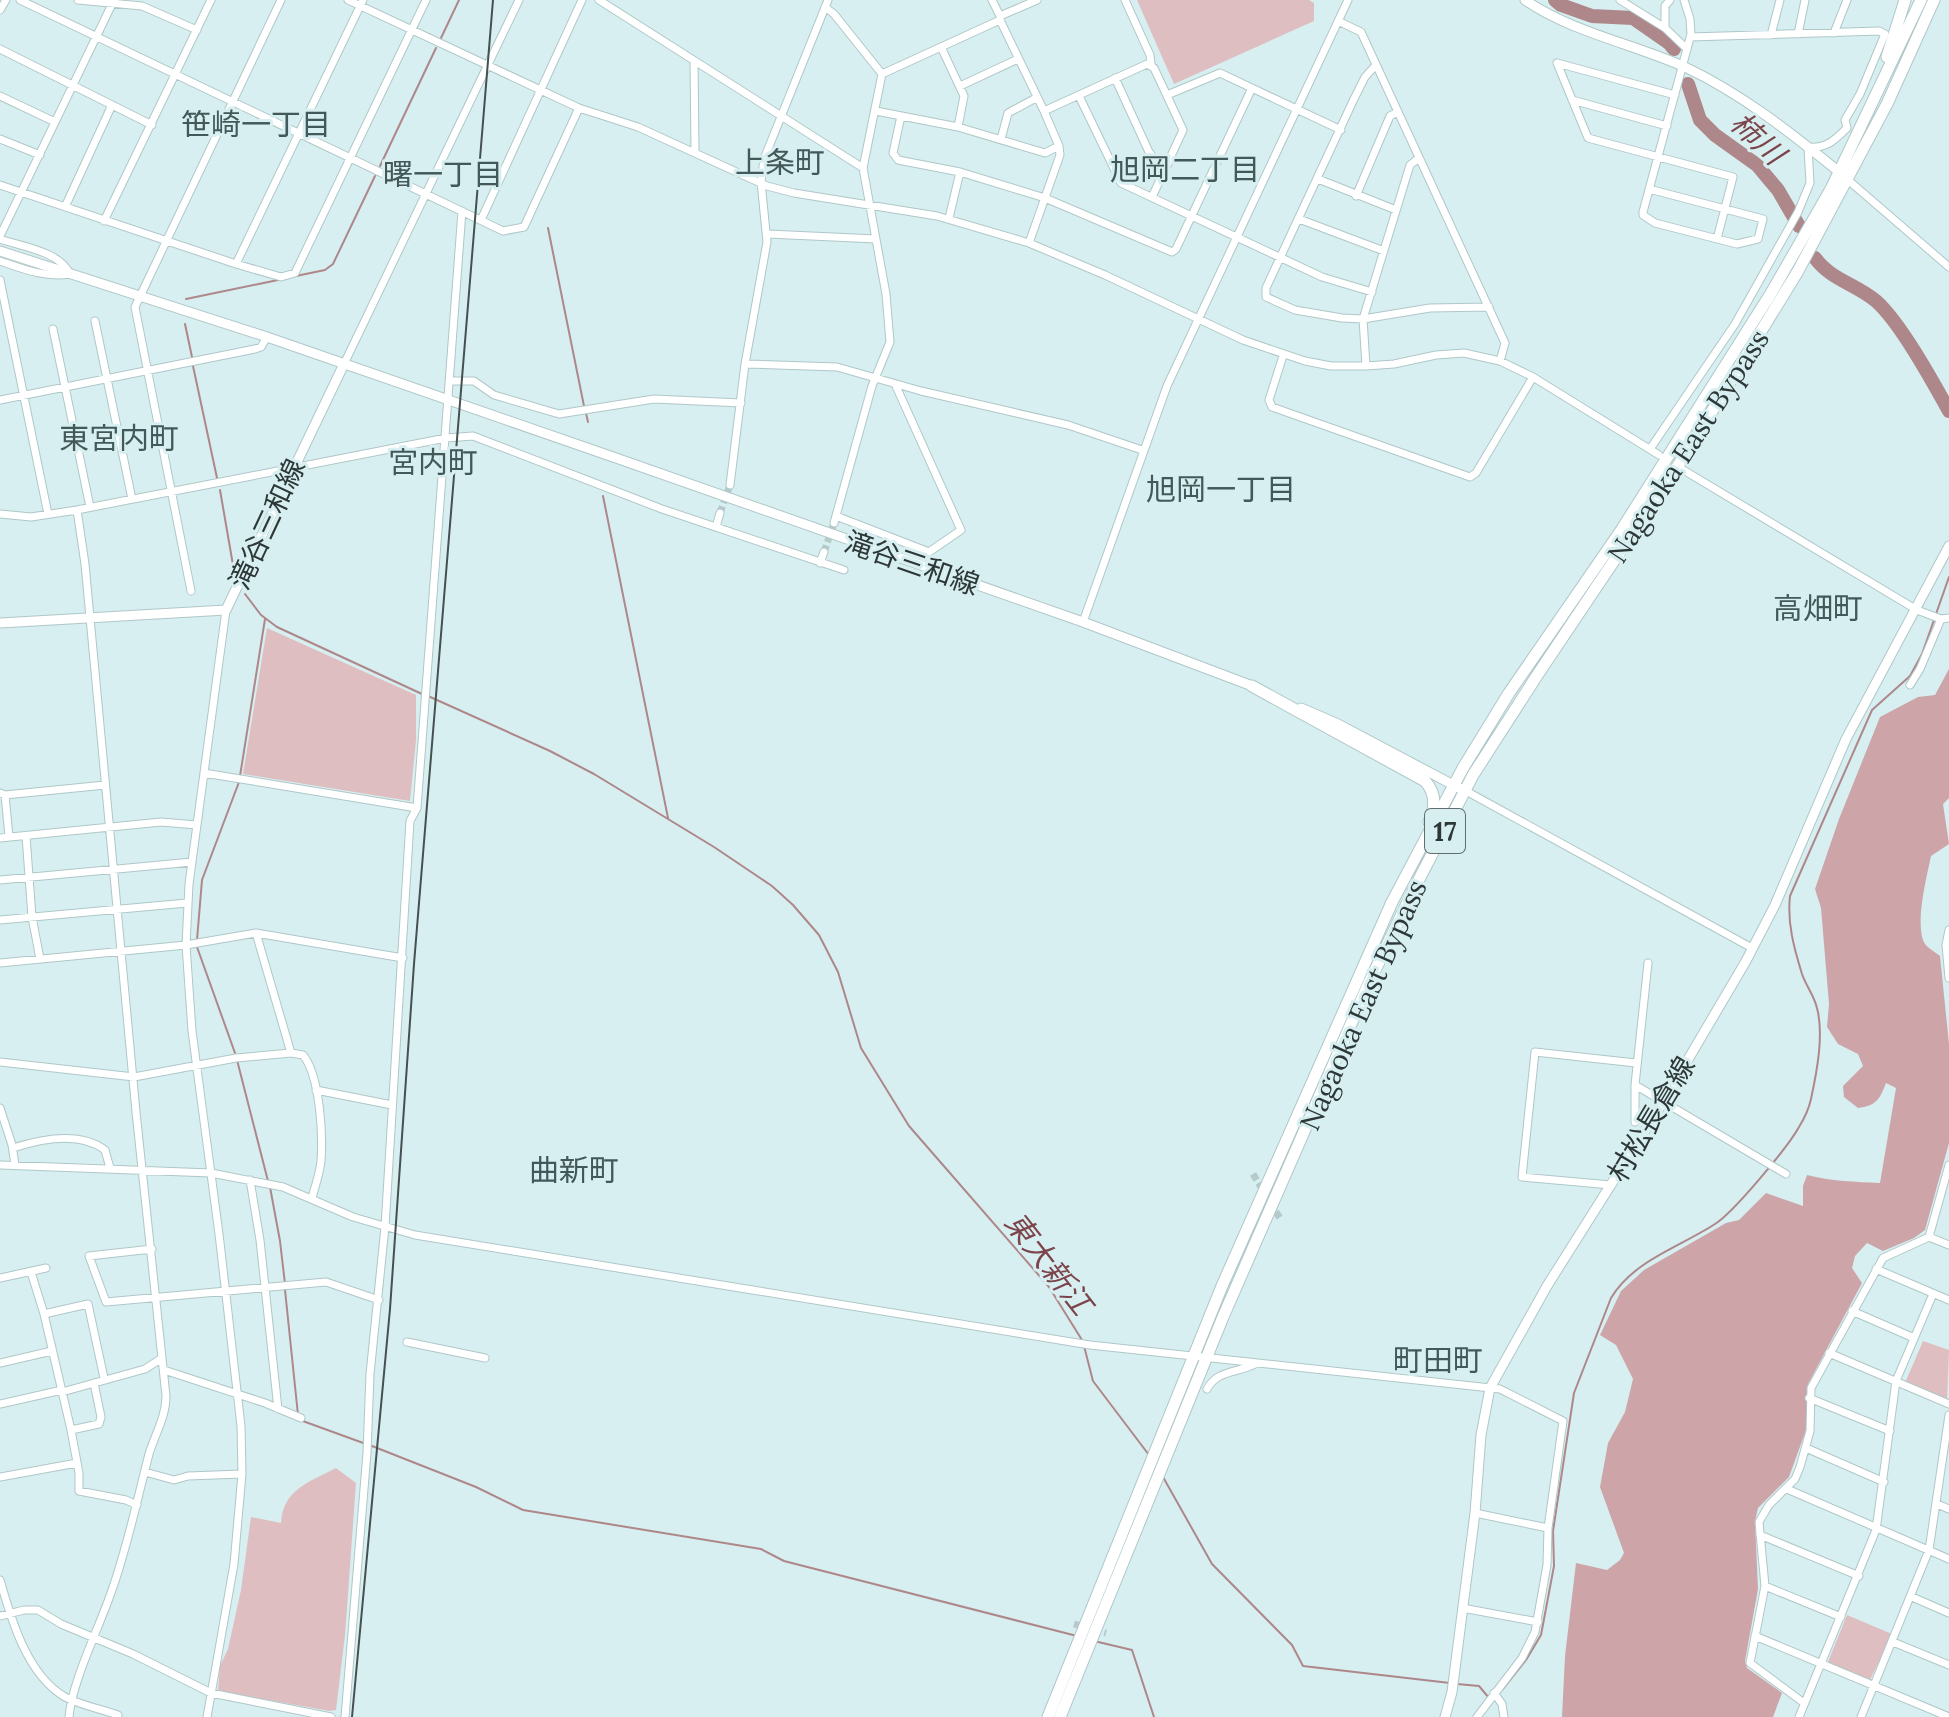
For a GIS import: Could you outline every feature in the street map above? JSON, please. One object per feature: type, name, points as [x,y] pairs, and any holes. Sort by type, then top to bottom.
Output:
[{"type":"highway","points":[[1873,99],[1905,0]]},
{"type":"highway","name":"Nagaoka East Bypass","points":[[1843,176],[1854,141],[1921,0]]},
{"type":"highway","name":"Nagaoka East Bypass","points":[[1048,1717],[1392,902],[1461,788],[1473,775],[1687,452],[1798,271],[1843,176],[1887,104],[1934,0]]},
{"type":"highway","points":[[1252,686],[1417,775],[1431,788],[1433,814],[1414,849],[1392,902]]},
{"type":"highway","name":"Nagaoka East Bypass","points":[[1060,1717],[1200,1357],[1389,939],[1461,788]]},
{"type":"main road","points":[[1525,0],[1549,14],[1684,67],[1759,108],[1843,176]]},
{"type":"main road","name":"滝谷三和線","points":[[0,251],[138,298],[267,337],[1083,622],[1252,686],[1338,724],[1461,788]]},
{"type":"main road","name":"滝谷三和線","points":[[0,623],[226,610],[344,364]]},
{"type":"main road","name":"村松長倉線","points":[[1445,1717],[1452,1692],[1475,1513],[1481,1435],[1490,1388],[1547,1286],[1731,988],[1775,905],[1846,739],[1949,546]]},
{"type":"street","points":[[0,10],[6,0]]},
{"type":"street","points":[[20,0],[503,231],[524,227],[579,108]]},
{"type":"street","points":[[78,0],[142,6],[197,30]]},
{"type":"street","points":[[104,221],[211,0]]},
{"type":"street","points":[[191,591],[136,315],[138,298],[281,0]]},
{"type":"street","points":[[348,0],[362,3],[579,108],[638,127],[761,182],[794,193],[949,218],[1029,243],[1283,356],[1331,366],[1366,366],[1451,353],[1479,355],[1500,361],[1533,377],[1659,455]]},
{"type":"street","points":[[0,185],[236,264],[281,277],[295,273],[426,0]]},
{"type":"street","points":[[344,364],[519,0]]},
{"type":"street","points":[[481,220],[582,0]]},
{"type":"street","points":[[599,0],[863,168]]},
{"type":"street","points":[[992,0],[1059,146],[1059,160],[1029,243]]},
{"type":"street","points":[[882,74],[1037,0]]},
{"type":"street","points":[[1125,0],[1183,130],[1152,197]]},
{"type":"street","points":[[1083,622],[1167,386],[1348,0]]},
{"type":"street","points":[[1620,0],[1665,28],[1687,49]]},
{"type":"street","points":[[1665,28],[1664,12],[1670,0]]},
{"type":"street","points":[[1649,189],[1763,219],[1758,239],[1737,244],[1644,218],[1643,212],[1649,189],[1667,126],[1675,95],[1684,67],[1690,37],[1691,25],[1684,0]]},
{"type":"street","points":[[1798,34],[1805,0]]},
{"type":"street","points":[[1834,33],[1847,0]]},
{"type":"street","points":[[0,273],[3,262],[56,277],[70,274],[65,264],[55,258],[0,238],[114,1]]},
{"type":"street","points":[[1771,35],[1778,1]]},
{"type":"street","points":[[236,264],[362,3]]},
{"type":"street","points":[[827,4],[882,74],[863,168],[886,294],[890,336],[875,377],[835,519],[929,552],[961,530],[895,384]]},
{"type":"street","points":[[730,485],[745,364],[768,234],[761,182],[766,151],[827,4]]},
{"type":"street","points":[[1338,21],[1361,32],[1505,343],[1500,361]]},
{"type":"street","points":[[1690,37],[1879,31],[1885,34],[1860,94],[1845,120],[1854,141]]},
{"type":"street","points":[[941,47],[964,99],[958,127]]},
{"type":"street","points":[[0,49],[152,125]]},
{"type":"street","points":[[960,86],[1018,59]]},
{"type":"street","points":[[694,61],[695,152]]},
{"type":"street","points":[[1675,95],[1557,63],[1588,138],[1733,177],[1717,239]]},
{"type":"street","points":[[1044,111],[1151,64]]},
{"type":"street","points":[[1375,66],[1365,77],[1266,288],[1266,297],[1295,310],[1322,316],[1363,319],[1430,308],[1489,307]]},
{"type":"street","points":[[1167,95],[1217,73],[1341,130]]},
{"type":"street","points":[[1115,78],[1149,152],[1168,164]]},
{"type":"street","points":[[901,116],[893,153],[895,158],[960,172],[1045,198],[1169,252],[1176,249],[1252,88]]},
{"type":"street","points":[[0,96],[55,122]]},
{"type":"street","points":[[1079,96],[1119,181],[1322,277],[1372,292]]},
{"type":"street","points":[[1001,139],[1008,113],[1036,98]]},
{"type":"street","points":[[1572,100],[1667,126]]},
{"type":"street","points":[[65,207],[112,105]]},
{"type":"street","points":[[876,111],[958,127],[1045,153],[1059,146]]},
{"type":"street","points":[[1356,196],[1390,116],[1398,112]]},
{"type":"street","points":[[1650,449],[1735,324],[1798,212],[1810,183],[1808,147],[1819,148],[1830,143],[1847,128]]},
{"type":"street","points":[[0,139],[40,155]]},
{"type":"street","points":[[1366,366],[1363,319],[1410,165],[1419,158]]},
{"type":"street","points":[[949,218],[960,172]]},
{"type":"street","points":[[1843,176],[1949,267]]},
{"type":"street","points":[[1318,179],[1396,210]]},
{"type":"street","points":[[345,1717],[367,1453],[370,1374],[385,1227],[403,958],[401,935],[410,821],[417,808],[462,211]]},
{"type":"street","points":[[1299,219],[1384,251]]},
{"type":"street","points":[[768,234],[876,239]]},
{"type":"street","points":[[0,280],[48,514]]},
{"type":"street","points":[[95,321],[132,499]]},
{"type":"street","points":[[53,329],[90,507]]},
{"type":"street","points":[[0,400],[255,349],[261,347],[267,337]]},
{"type":"street","points":[[1283,356],[1269,400],[1272,407],[1470,477],[1476,473],[1533,377]]},
{"type":"street","points":[[745,364],[826,365],[1068,425],[1142,450]]},
{"type":"street","points":[[450,381],[474,381],[494,395],[559,414],[654,399],[741,403]]},
{"type":"street","points":[[0,514],[31,517],[77,510],[446,438],[483,438],[662,509],[844,570]]},
{"type":"street","points":[[1680,468],[1917,610],[1930,617],[1945,619],[1910,685]]},
{"type":"street","points":[[69,1717],[71,1700],[118,1573],[151,1447],[165,1413],[164,1370],[77,510]]},
{"type":"street","points":[[716,527],[720,513]]},
{"type":"street","points":[[820,563],[824,552]]},
{"type":"street","points":[[207,1717],[238,1537],[242,1474],[237,1395],[196,1066],[186,945],[187,903],[226,610]]},
{"type":"street","points":[[204,773],[417,808]]},
{"type":"street","points":[[105,785],[2,794],[4,838],[161,822],[197,825]]},
{"type":"street","points":[[1461,788],[1752,948]]},
{"type":"street","points":[[26,836],[32,917],[40,959]]},
{"type":"street","points":[[0,880],[192,862]]},
{"type":"street","points":[[0,920],[187,903]]},
{"type":"street","points":[[1949,930],[1949,978]]},
{"type":"street","points":[[0,963],[186,945],[256,933],[403,958]]},
{"type":"street","points":[[256,933],[291,1053]]},
{"type":"street","points":[[1635,1122],[1636,1063],[1648,963]]},
{"type":"street","points":[[1611,1185],[1522,1177],[1535,1052],[1636,1063]]},
{"type":"street","points":[[0,1062],[134,1077],[291,1053],[303,1055],[316,1090],[321,1163],[312,1198]]},
{"type":"street","points":[[1635,1085],[1786,1174]]},
{"type":"street","points":[[316,1090],[392,1105]]},
{"type":"street","points":[[0,1108],[15,1165]]},
{"type":"street","points":[[13,1148],[53,1139],[91,1142],[105,1150],[110,1168]]},
{"type":"street","points":[[0,1165],[211,1173],[283,1187],[342,1212],[415,1235],[503,1250],[1090,1345],[1490,1388],[1511,1394],[1563,1421],[1538,1622],[1522,1658],[1477,1717]]},
{"type":"street","points":[[1929,1237],[1949,1165]]},
{"type":"street","points":[[250,1180],[266,1287],[278,1409]]},
{"type":"street","points":[[1804,1703],[1750,1663],[1765,1586],[1759,1522],[1762,1513],[1795,1479],[1810,1431],[1811,1388],[1883,1258],[1929,1237],[1949,1245]]},
{"type":"street","points":[[152,1249],[89,1256],[106,1302],[326,1282],[379,1300]]},
{"type":"street","points":[[0,1278],[46,1268]]},
{"type":"street","points":[[1876,1269],[1949,1300]]},
{"type":"street","points":[[31,1272],[71,1430],[79,1491],[137,1505]]},
{"type":"street","points":[[1799,1717],[1876,1530],[1896,1381],[1933,1294]]},
{"type":"street","points":[[44,1314],[88,1304],[104,1378]]},
{"type":"street","points":[[1852,1311],[1914,1338]]},
{"type":"street","points":[[407,1342],[485,1358]]},
{"type":"street","points":[[0,1363],[52,1351]]},
{"type":"street","points":[[1829,1353],[1949,1404]]},
{"type":"street","points":[[0,1404],[145,1369],[162,1358]]},
{"type":"street","points":[[1207,1389],[1221,1374],[1238,1372],[1257,1363]]},
{"type":"street","points":[[164,1370],[301,1418]]},
{"type":"street","points":[[71,1430],[99,1424],[101,1417],[94,1383]]},
{"type":"street","points":[[1809,1398],[1890,1431]]},
{"type":"street","points":[[1861,1717],[1929,1550],[1949,1415]]},
{"type":"street","points":[[1806,1448],[1884,1482]]},
{"type":"street","points":[[0,1477],[77,1463]]},
{"type":"street","points":[[145,1472],[174,1480],[188,1476],[242,1474]]},
{"type":"street","points":[[1787,1489],[1949,1559]]},
{"type":"street","points":[[1937,1504],[1949,1509]]},
{"type":"street","points":[[1475,1513],[1548,1528]]},
{"type":"street","points":[[1760,1535],[1859,1576]]},
{"type":"street","points":[[0,1580],[10,1615],[30,1661],[60,1693],[71,1700],[120,1714]]},
{"type":"street","points":[[1765,1586],[1841,1617]]},
{"type":"street","points":[[1912,1597],[1949,1613]]},
{"type":"street","points":[[1462,1608],[1538,1622]]},
{"type":"street","points":[[0,1616],[31,1609],[211,1693],[331,1717]]},
{"type":"street","points":[[1755,1636],[1949,1717]]},
{"type":"street","points":[[1893,1642],[1949,1665]]},
{"type":"street","points":[[1494,1693],[1502,1704],[1504,1717]]},
{"type":"shaded area","points":[[1137,0],[1309,0],[1314,3],[1314,21],[1174,84]]},
{"type":"shaded area","points":[[267,628],[416,695],[416,740],[410,801],[243,774]]},
{"type":"shaded area","points":[[1949,669],[1949,798],[1943,804],[1949,844],[1931,856],[1922,901],[1921,925],[1925,944],[1940,956],[1949,1044],[1949,1143],[1925,1230],[1883,1251],[1867,1243],[1855,1256],[1852,1268],[1862,1283],[1808,1384],[1806,1430],[1789,1477],[1758,1508],[1755,1521],[1758,1589],[1745,1661],[1747,1668],[1782,1693],[1773,1717],[1562,1717],[1565,1656],[1576,1563],[1607,1570],[1624,1553],[1600,1487],[1608,1443],[1625,1412],[1633,1379],[1616,1345],[1600,1335],[1621,1291],[1644,1270],[1726,1223],[1739,1220],[1766,1193],[1803,1206],[1803,1186],[1807,1175],[1880,1183],[1896,1088],[1886,1083],[1876,1101],[1864,1107],[1858,1108],[1844,1097],[1843,1086],[1863,1066],[1858,1054],[1838,1044],[1827,1027],[1829,1004],[1821,908],[1815,889],[1880,717],[1918,697],[1935,695]]},
{"type":"shaded area","points":[[1923,1341],[1949,1350],[1947,1401],[1905,1383]]},
{"type":"shaded area","points":[[336,1468],[356,1483],[336,1710],[218,1691],[220,1666],[228,1649],[241,1590],[251,1517],[281,1523],[292,1494]]},
{"type":"shaded area","points":[[1847,1615],[1892,1634],[1870,1680],[1828,1662]]},
{"type":"waterway","points":[[441,38],[459,0]]},
{"type":"waterway","name":"柿川","points":[[1555,0],[1592,16],[1633,18],[1674,49]]},
{"type":"waterway","points":[[380,166],[436,48]]},
{"type":"waterway","name":"柿川","points":[[1688,84],[1700,120],[1715,135],[1757,165],[1778,190],[1799,226]]},
{"type":"waterway","points":[[296,276],[325,270],[333,264],[375,176]]},
{"type":"waterway","points":[[548,228],[584,406]]},
{"type":"waterway","name":"柿川","points":[[1815,258],[1828,272],[1868,295],[1885,311],[1916,353],[1949,411]]},
{"type":"waterway","points":[[186,299],[278,280]]},
{"type":"waterway","points":[[185,324],[192,357]]},
{"type":"waterway","points":[[193,366],[217,478]]},
{"type":"waterway","points":[[586,413],[588,422]]},
{"type":"waterway","points":[[220,490],[233,565]]},
{"type":"waterway","points":[[603,496],[668,818]]},
{"type":"waterway","points":[[1936,614],[1949,577]]},
{"type":"waterway","points":[[245,594],[261,615],[277,627],[422,694]]},
{"type":"waterway","points":[[240,776],[265,619]]},
{"type":"waterway","points":[[1503,1689],[1541,1635],[1554,1566],[1553,1531],[1574,1393],[1611,1298],[1645,1264],[1723,1217],[1747,1194],[1784,1149],[1808,1110],[1819,1053],[1820,1030],[1816,1003],[1802,974],[1794,945],[1789,916],[1790,896],[1872,710],[1910,676],[1934,620]]},
{"type":"waterway","name":"東大新江","points":[[428,696],[594,774],[714,847],[772,886],[793,905],[819,935],[838,972],[861,1048],[909,1126],[1049,1287],[1082,1340]]},
{"type":"waterway","points":[[197,940],[202,880],[239,782]]},
{"type":"waterway","points":[[197,947],[235,1053]]},
{"type":"waterway","points":[[237,1060],[268,1181]]},
{"type":"waterway","points":[[270,1187],[285,1284]]},
{"type":"waterway","points":[[285,1290],[298,1415]]},
{"type":"waterway","name":"東大新江","points":[[1084,1346],[1093,1381],[1149,1455]]},
{"type":"waterway","points":[[300,1420],[366,1444]]},
{"type":"waterway","points":[[372,1446],[476,1487],[523,1510],[761,1549],[784,1561],[1077,1636]]},
{"type":"waterway","name":"東大新江","points":[[1163,1477],[1212,1564],[1292,1645],[1303,1666],[1450,1683]]},
{"type":"waterway","points":[[1094,1641],[1132,1650],[1154,1717]]},
{"type":"waterway","name":"東大新江","points":[[1457,1684],[1479,1686],[1489,1698]]},
{"type":"tunnel","points":[[720,513],[730,485]]},
{"type":"tunnel","points":[[824,552],[834,523]]},
{"type":"tunnel","points":[[1253,1174],[1264,1192]]},
{"type":"tunnel","points":[[1270,1203],[1280,1218]]},
{"type":"tunnel","points":[[1074,1624],[1106,1633]]},
{"type":"railway","points":[[352,1717],[390,1309],[414,964],[493,0]]},
{"type":"district","name":"笹崎一丁目","points":[[256,124]]},
{"type":"district","name":"上条町","points":[[780,162]]},
{"type":"district","name":"旭岡二丁目","points":[[1185,169]]},
{"type":"district","name":"曙一丁目","points":[[443,174]]},
{"type":"district","name":"東宮内町","points":[[119,438]]},
{"type":"district","name":"宮内町","points":[[433,462]]},
{"type":"district","name":"旭岡一丁目","points":[[1221,489]]},
{"type":"district","name":"高畑町","points":[[1818,608]]},
{"type":"district","name":"曲新町","points":[[574,1170]]},
{"type":"district","name":"町田町","points":[[1438,1360]]}]
